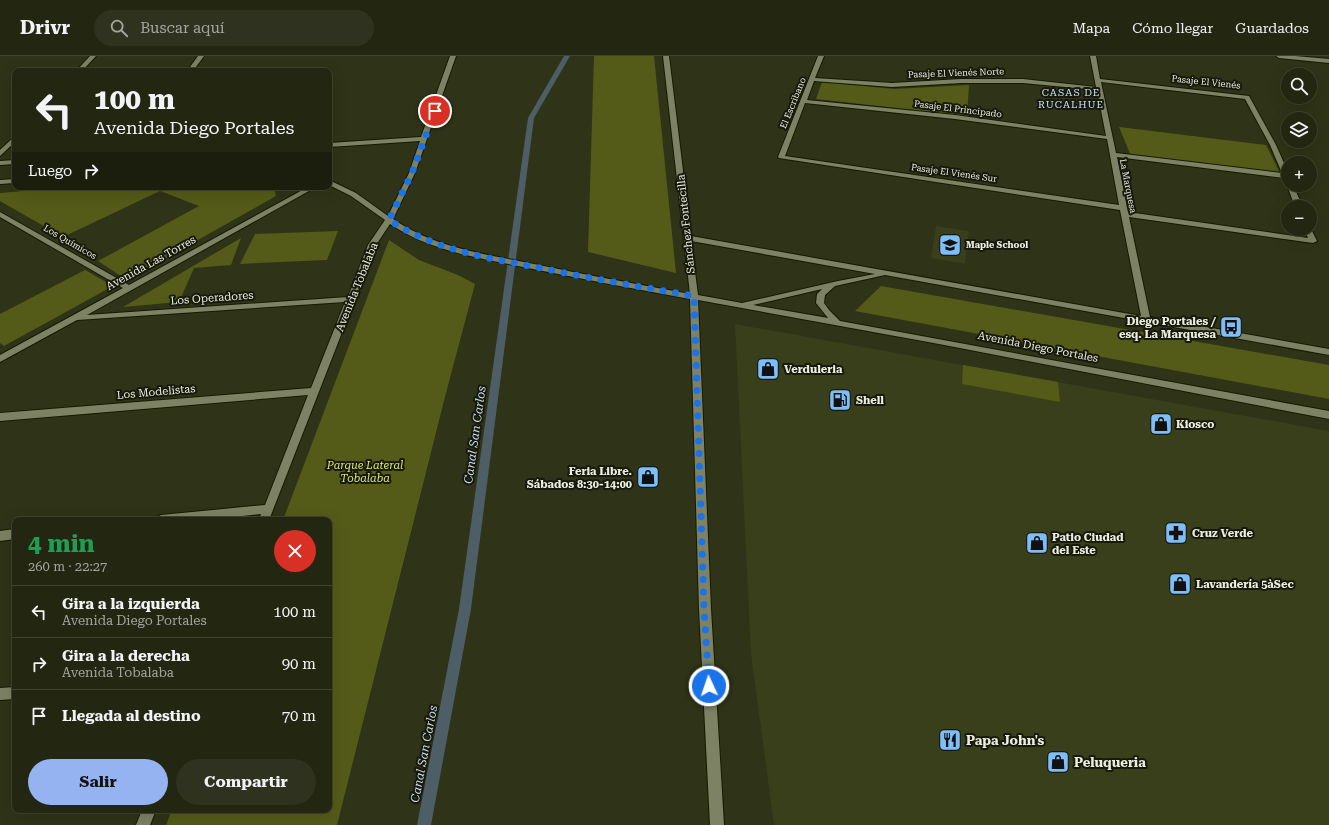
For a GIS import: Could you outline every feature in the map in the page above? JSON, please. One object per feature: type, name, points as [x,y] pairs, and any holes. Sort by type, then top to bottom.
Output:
[{"type":"street","points":[[82,68],[93,56]]},
{"type":"street","points":[[192,68],[201,56]]},
{"type":"street","name":"Avenida Tobalaba","points":[[265,517],[372,245],[389,220],[412,173],[454,56]]},
{"type":"street","name":"Sánchez Fontecilla","points":[[666,56],[694,296],[704,609],[717,825]]},
{"type":"street","name":"El Escribano","points":[[781,157],[821,56]]},
{"type":"street","name":"La Marquesa","points":[[1093,56],[1146,320]]},
{"type":"street","points":[[1279,56],[1329,61]]},
{"type":"street","name":"Pasaje El Vienés Norte","points":[[812,79],[892,84],[961,81],[1023,81],[1100,89]]},
{"type":"street","name":"Pasaje El Vienés","points":[[1098,80],[1247,97],[1273,145],[1281,164]]},
{"type":"street","name":"Pasaje El Principado","points":[[803,100],[1110,138]]},
{"type":"street","points":[[332,144],[425,139]]},
{"type":"street","points":[[0,154],[12,141]]},
{"type":"street","name":"Pasaje El Vienés","points":[[1113,155],[1281,177]]},
{"type":"street","name":"Pasaje El Vienés Sur","points":[[781,157],[1124,211]]},
{"type":"street","points":[[0,163],[12,162]]},
{"type":"street","points":[[0,182],[12,181]]},
{"type":"street","name":"Avenida Diego Portales","points":[[332,184],[357,196],[406,231],[437,245],[479,256],[604,281],[837,322],[1329,415]]},
{"type":"street","name":"Avenida Las Torres","points":[[0,359],[308,190]]},
{"type":"street","points":[[1124,211],[1281,236]]},
{"type":"street","name":"Los Químicos","points":[[0,214],[129,288]]},
{"type":"street","points":[[1282,236],[1313,241],[1311,236]]},
{"type":"street","name":"Avenida Diego Portales","points":[[688,238],[1329,352]]},
{"type":"street","name":"Avenida Diego Portales","points":[[742,305],[838,283],[889,274]]},
{"type":"street","points":[[837,322],[826,312],[820,303],[821,294],[838,283]]},
{"type":"street","name":"Los Operadores","points":[[75,318],[351,299]]},
{"type":"street","name":"Los Modelistas","points":[[0,417],[314,391]]},
{"type":"street","points":[[190,517],[268,509]]},
{"type":"street","points":[[0,536],[12,534]]},
{"type":"street","points":[[0,694],[12,693]]},
{"type":"street","points":[[143,825],[148,813]]},
{"type":"shaded area","name":"Maple School","points":[[936,226],[969,231],[965,264],[931,258]]},
{"type":"shaded area","name":"Patio Ciudad del Este","points":[[735,324],[1329,431],[1329,825],[774,825],[751,654]]},
{"type":"green space","points":[[594,56],[654,56],[676,273],[588,252]]},
{"type":"green space","points":[[822,82],[894,89],[969,85],[967,116],[816,99]]},
{"type":"green space","points":[[1119,127],[1266,145],[1280,173],[1131,156]]},
{"type":"green space","points":[[34,190],[275,190],[276,196],[127,280],[98,261],[199,206],[160,191],[63,237],[0,201],[0,193]]},
{"type":"green space","points":[[338,231],[327,260],[240,264],[255,234]]},
{"type":"green space","points":[[241,238],[231,265],[194,268],[179,302],[123,307]]},
{"type":"green space","name":"Parque Lateral Tobalaba","points":[[389,240],[419,260],[458,275],[475,284],[337,825],[166,825],[171,813],[332,813],[332,517],[284,517]]},
{"type":"green space","points":[[85,270],[113,286],[4,346],[0,343],[0,314]]},
{"type":"green space","points":[[881,286],[1329,365],[1329,399],[855,311]]},
{"type":"green space","points":[[963,365],[1058,382],[1060,402],[962,384]]},
{"type":"waterway","name":"Canal San Carlos","points":[[424,825],[465,609],[531,118],[567,56]]},
{"type":"place","name":"Maple School","points":[[950,245]]},
{"type":"place","name":"Diego Portales / esq. La Marquesa","points":[[1231,327]]},
{"type":"place","name":"Verduleria","points":[[768,369]]},
{"type":"place","name":"Shell","points":[[840,400]]},
{"type":"place","name":"Kiosco","points":[[1161,424]]},
{"type":"place","name":"Feria Libre. Sábados 8:30-14:00","points":[[648,477]]},
{"type":"place","name":"Cruz Verde","points":[[1176,533]]},
{"type":"place","name":"Patio Ciudad del Este","points":[[1037,543]]},
{"type":"place","name":"Lavandería 5àSec","points":[[1180,584]]},
{"type":"place","name":"Papa John's","points":[[950,740]]},
{"type":"place","name":"Peluqueria","points":[[1058,762]]},
{"type":"district","name":"CASAS DE RUCALHUE","points":[[1071,98]]},
{"type":"route","points":[[435,111],[412,173],[389,220],[420,238],[457,251],[604,281],[694,296],[704,609],[709,686]]}]
